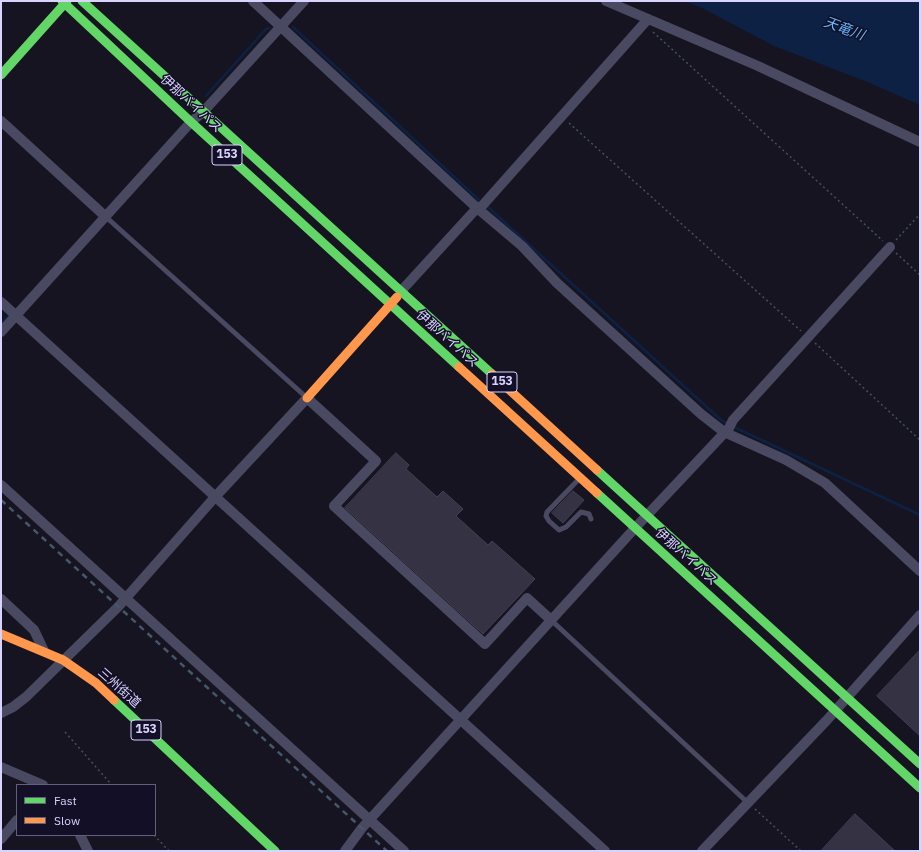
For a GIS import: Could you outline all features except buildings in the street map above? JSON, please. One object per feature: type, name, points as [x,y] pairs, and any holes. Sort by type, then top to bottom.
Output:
[{"type":"main road","name":"伊那バイパス","points":[[82,1],[203,112],[402,290],[646,516],[848,697],[920,764]]},
{"type":"main road","name":"伊那バイパス","points":[[65,2],[191,122],[390,305],[920,788]]},
{"type":"main road","points":[[1,75],[65,2]]},
{"type":"main road","points":[[307,398],[402,290]]},
{"type":"main road","name":"三州街道","points":[[1,634],[63,660],[96,683],[275,851]]},
{"type":"street","points":[[253,1],[477,208],[522,246],[558,283],[701,414],[728,426],[825,483],[920,571]]},
{"type":"street","points":[[1,332],[191,122],[203,112],[304,1]]},
{"type":"street","points":[[606,1],[646,21],[758,66],[920,142]]},
{"type":"street","points":[[402,290],[477,208],[482,206],[646,21]]},
{"type":"street","points":[[1,121],[106,217]]},
{"type":"street","points":[[345,851],[370,820],[890,247]]},
{"type":"street","points":[[1,302],[605,851]]},
{"type":"street","points":[[1,713],[13,708],[26,697],[126,598],[215,497],[307,398],[376,461],[334,506],[485,644],[527,598],[551,620]]},
{"type":"street","points":[[1,485],[404,851]]},
{"type":"street","points":[[1,599],[34,630],[44,651]]},
{"type":"street","points":[[702,851],[836,710],[920,615]]},
{"type":"street","points":[[1,767],[41,784]]},
{"type":"street","points":[[1,839],[16,821]]},
{"type":"street","points":[[80,836],[88,851]]},
{"type":"lane","points":[[106,217],[307,398]]},
{"type":"lane","points":[[580,478],[547,512],[546,516],[548,521],[559,530],[566,527],[581,512],[589,514],[591,519]]},
{"type":"lane","points":[[551,620],[748,802]]},
{"type":"path","points":[[646,21],[920,275]]},
{"type":"path","points":[[562,116],[808,337],[920,440]]},
{"type":"path","points":[[890,247],[920,214]]},
{"type":"path","points":[[64,732],[111,784]]},
{"type":"path","points":[[748,802],[801,851]]},
{"type":"path","points":[[155,836],[169,851]]},
{"type":"water","name":"天竜川","points":[[684,1],[918,1],[920,2],[920,105],[865,81],[774,46],[702,8]]},
{"type":"waterway","points":[[293,27],[479,200]]},
{"type":"waterway","points":[[206,96],[266,29],[269,28]]},
{"type":"waterway","points":[[488,207],[721,420],[728,424]]},
{"type":"waterway","points":[[1,324],[9,315]]},
{"type":"waterway","points":[[732,426],[920,515]]},
{"type":"railway","points":[[1,500],[387,851]]},
{"type":"traffic: fast","points":[[62,1],[191,122],[459,367]]},
{"type":"traffic: fast","points":[[1,75],[67,1]]},
{"type":"traffic: fast","points":[[82,1],[492,374]]},
{"type":"traffic: fast","points":[[597,470],[920,764]]},
{"type":"traffic: fast","points":[[597,493],[920,788]]},
{"type":"traffic: fast","points":[[114,700],[275,851]]},
{"type":"traffic: slow","points":[[307,398],[397,297]]},
{"type":"traffic: slow","points":[[459,367],[597,493]]},
{"type":"traffic: slow","points":[[492,374],[597,470]]},
{"type":"traffic: slow","points":[[1,634],[63,660],[96,683],[114,700]]}]
